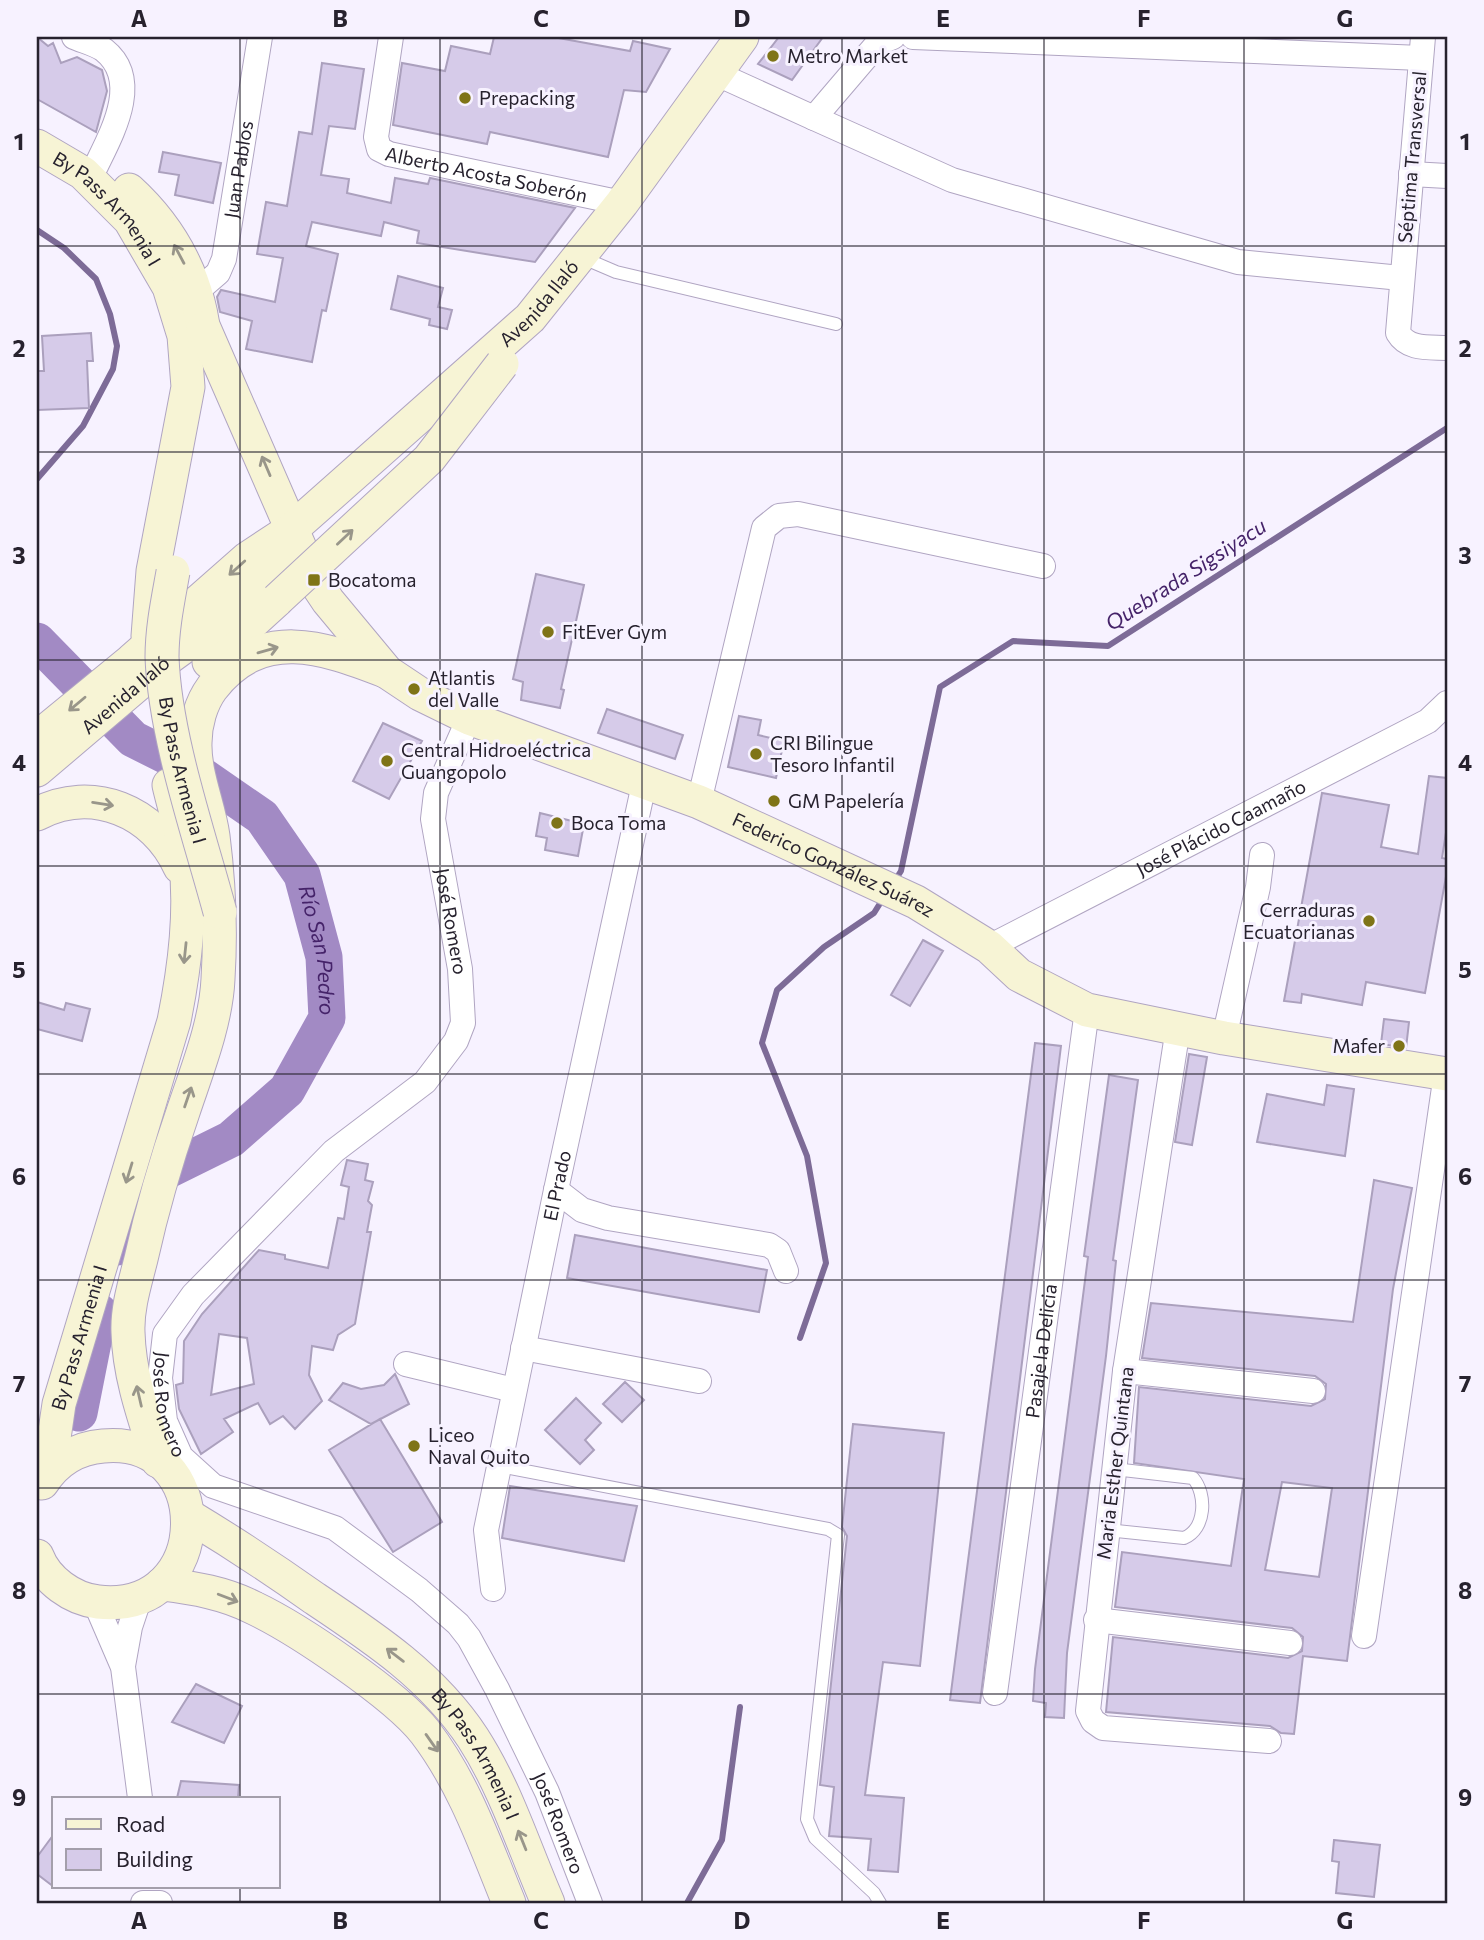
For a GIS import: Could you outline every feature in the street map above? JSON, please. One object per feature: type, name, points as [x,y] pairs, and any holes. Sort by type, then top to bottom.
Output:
[{"type":"street","points":[[74,37],[104,50],[118,68],[122,87],[118,114],[96,166]]},
{"type":"street","name":"Juan Pablos","points":[[196,292],[218,274],[224,259],[260,37]]},
{"type":"street","name":"Alberto Acosta Soberón","points":[[391,37],[376,137],[379,149],[389,154],[622,203]]},
{"type":"street","name":"Avenida Ilaló","points":[[41,750],[126,675],[248,558],[292,529],[530,318],[622,203],[742,37]]},
{"type":"street","points":[[814,118],[878,43],[893,37]]},
{"type":"street","points":[[913,37],[1422,48]]},
{"type":"street","name":"Séptima Transversal","points":[[1422,48],[1398,333],[1403,341],[1414,346],[1447,348]]},
{"type":"street","points":[[715,73],[952,180],[1238,262],[1401,278]]},
{"type":"street","name":"By Pass Armenia I","points":[[37,146],[55,146],[96,166],[122,184],[162,225],[177,249],[196,292],[204,328],[163,625],[162,658],[176,744],[220,912],[218,983],[210,1021],[158,1186],[130,1305],[128,1332],[133,1371],[158,1461]]},
{"type":"street","name":"By Pass Armenia I","points":[[37,146],[83,173],[113,201],[145,242],[169,287],[196,389],[153,571],[147,665],[154,722],[184,851],[187,885],[186,949],[174,1021],[59,1404],[43,1482]]},
{"type":"street","points":[[1411,174],[1447,176]]},
{"type":"street","points":[[113,201],[125,234],[149,268],[164,300],[175,356],[174,377],[131,592],[126,675]]},
{"type":"street","points":[[176,744],[187,698],[214,656],[429,459],[502,364],[530,318]]},
{"type":"street","name":"Federico González Suárez","points":[[204,328],[314,580],[387,672],[420,694],[469,718],[699,802],[916,902],[989,947],[1019,975],[1087,1010],[1224,1038],[1447,1074]]},
{"type":"street","points":[[699,802],[764,528],[779,516],[799,514],[1043,566]]},
{"type":"street","points":[[220,912],[213,835],[195,745],[197,723],[213,687],[238,662],[261,651],[285,646],[314,647],[387,672]]},
{"type":"street","name":"José Plácido Caamaño","points":[[989,947],[1428,721],[1447,703]]},
{"type":"street","name":"José Romero","points":[[469,718],[458,737],[436,793],[433,819],[460,969],[463,1023],[456,1041],[425,1082],[334,1151],[193,1295],[165,1334],[161,1356],[165,1421],[175,1445],[199,1477],[213,1486],[335,1528],[419,1590],[458,1625],[469,1638],[497,1689],[547,1792],[590,1903]]},
{"type":"street","name":"El Prado","points":[[493,1589],[486,1530],[555,1189],[644,784]]},
{"type":"street","points":[[37,814],[58,805],[85,802],[113,805],[136,815],[167,843],[187,885]]},
{"type":"street","points":[[1224,1038],[1258,887],[1262,855]]},
{"type":"street","name":"Pasaje la Delicia","points":[[995,1693],[1087,1010]]},
{"type":"street","name":"Maria Esther Quintana","points":[[1178,1028],[1125,1371],[1088,1711],[1093,1721],[1103,1728],[1269,1741]]},
{"type":"street","points":[[1364,1636],[1447,1074]]},
{"type":"street","points":[[555,1189],[571,1204],[608,1218],[769,1245],[778,1251],[786,1271]]},
{"type":"street","points":[[523,1348],[699,1381]]},
{"type":"street","points":[[406,1364],[514,1390]]},
{"type":"street","points":[[1125,1371],[1313,1391]]},
{"type":"street","points":[[43,1482],[67,1456],[90,1447],[125,1447],[158,1461],[179,1486],[189,1517],[186,1546],[181,1560],[151,1590],[130,1627],[123,1667]]},
{"type":"street","name":"By Pass Armenia I","points":[[189,1517],[254,1555],[366,1633],[404,1662],[439,1694],[472,1738],[501,1788],[548,1903]]},
{"type":"street","points":[[37,1556],[53,1581],[73,1595],[95,1602],[123,1667],[140,1797]]},
{"type":"street","name":"By Pass Armenia I","points":[[95,1602],[118,1603],[151,1590],[208,1590],[254,1607],[353,1670],[424,1730],[469,1803],[509,1903]]},
{"type":"street","points":[[1096,1620],[1290,1643]]},
{"type":"lane","points":[[581,257],[616,272],[836,324]]},
{"type":"lane","points":[[499,1466],[828,1529],[838,1535],[807,1819],[815,1838],[874,1893],[880,1903]]},
{"type":"lane","points":[[1107,1530],[1184,1538],[1194,1534],[1199,1526],[1203,1496],[1200,1486],[1193,1478],[1114,1469]]},
{"type":"building","points":[[37,37],[48,46],[53,43],[61,63],[77,57],[102,70],[107,91],[96,132],[37,99]]},
{"type":"building","points":[[494,37],[553,37],[630,51],[633,41],[670,49],[646,92],[624,90],[608,157],[490,132],[487,144],[393,125],[402,63],[445,71],[451,46],[490,54]]},
{"type":"building","points":[[779,37],[823,37],[792,80],[758,64]]},
{"type":"building","points":[[322,63],[364,69],[355,129],[329,126],[321,175],[349,179],[347,193],[391,203],[395,178],[428,184],[430,178],[575,208],[535,262],[417,243],[419,231],[384,222],[381,236],[312,222],[306,246],[338,254],[326,311],[322,310],[312,362],[246,349],[252,321],[220,312],[217,297],[221,290],[275,302],[283,258],[257,254],[266,202],[287,206],[299,132],[312,134]]},
{"type":"building","points":[[163,152],[221,163],[213,203],[175,195],[179,175],[159,172]]},
{"type":"building","points":[[398,276],[443,288],[438,307],[452,310],[447,329],[429,325],[430,319],[391,309]]},
{"type":"building","points":[[91,333],[93,361],[87,361],[89,408],[37,410],[37,371],[44,371],[42,336]]},
{"type":"building","name":"FitEver Gym","points":[[536,574],[584,585],[561,689],[564,690],[560,708],[521,700],[523,682],[513,679]]},
{"type":"building","points":[[607,709],[683,735],[675,759],[598,733]]},
{"type":"building","name":"CRI Bilingue Tesoro Infantil","points":[[739,716],[761,720],[758,735],[784,741],[776,778],[728,767]]},
{"type":"building","name":"Central Hidroeléctrica Guangopolo","points":[[383,723],[422,741],[389,799],[353,781]]},
{"type":"building","name":"Cerraduras Ecuatorianas","points":[[1429,776],[1447,778],[1447,826],[1442,858],[1447,859],[1447,871],[1425,993],[1366,982],[1362,1005],[1302,994],[1301,1003],[1284,1001],[1322,793],[1389,805],[1381,847],[1418,854]]},
{"type":"building","name":"Boca Toma","points":[[540,813],[584,824],[578,856],[545,850],[547,838],[536,836]]},
{"type":"building","points":[[923,940],[943,951],[910,1006],[891,995]]},
{"type":"building","points":[[37,1002],[64,1010],[66,1003],[90,1009],[82,1041],[37,1029]]},
{"type":"building","points":[[1384,1019],[1409,1022],[1406,1048],[1381,1044]]},
{"type":"building","points":[[1035,1043],[1061,1046],[980,1703],[950,1700]]},
{"type":"building","points":[[1189,1054],[1207,1057],[1192,1145],[1175,1142]]},
{"type":"building","points":[[1109,1075],[1138,1080],[1113,1260],[1116,1261],[1106,1356],[1067,1653],[1064,1718],[1045,1717],[1046,1703],[1033,1701],[1035,1669],[1088,1257],[1084,1256]]},
{"type":"building","points":[[1327,1085],[1354,1089],[1345,1156],[1257,1142],[1267,1094],[1324,1105]]},
{"type":"building","points":[[347,1160],[368,1164],[365,1180],[373,1182],[368,1201],[372,1205],[367,1232],[371,1232],[355,1324],[338,1335],[333,1350],[312,1346],[309,1375],[322,1401],[295,1429],[283,1416],[270,1424],[258,1403],[224,1419],[233,1432],[201,1454],[179,1409],[176,1385],[183,1383],[184,1341],[202,1314],[259,1250],[285,1255],[285,1259],[328,1268],[338,1218],[344,1219],[349,1187],[341,1185]],"holes":[[[219,1334],[247,1338],[254,1384],[211,1395]]]},
{"type":"building","points":[[1374,1180],[1412,1188],[1393,1289],[1347,1661],[1303,1656],[1294,1734],[1281,1733],[1270,1726],[1106,1712],[1113,1637],[1288,1658],[1302,1651],[1303,1637],[1292,1628],[1115,1607],[1122,1552],[1231,1566],[1244,1479],[1134,1463],[1139,1387],[1311,1406],[1325,1399],[1326,1384],[1315,1376],[1142,1358],[1151,1303],[1353,1322]],"holes":[[[1282,1482],[1332,1488],[1319,1577],[1265,1570]]]},
{"type":"building","points":[[575,1235],[767,1270],[759,1312],[567,1278]]},
{"type":"building","points":[[395,1374],[409,1404],[371,1424],[329,1400],[343,1383],[361,1389],[384,1385]]},
{"type":"building","points":[[625,1382],[644,1400],[622,1422],[603,1404]]},
{"type":"building","points":[[576,1398],[601,1423],[585,1440],[594,1450],[580,1464],[545,1430]]},
{"type":"building","points":[[380,1419],[442,1522],[393,1552],[329,1450]]},
{"type":"building","points":[[853,1424],[944,1433],[920,1666],[883,1662],[865,1795],[904,1798],[898,1872],[868,1870],[871,1839],[829,1836],[834,1787],[820,1785],[847,1536],[842,1527]]},
{"type":"building","points":[[510,1486],[637,1506],[624,1561],[502,1538]]},
{"type":"building","points":[[196,1684],[242,1706],[224,1743],[172,1722]]},
{"type":"building","points":[[181,1781],[239,1785],[238,1797],[177,1797]]},
{"type":"building","points":[[52,1837],[52,1885],[37,1874],[37,1857]]},
{"type":"building","points":[[1334,1840],[1380,1845],[1374,1897],[1336,1893],[1339,1862],[1332,1861]]},
{"type":"waterway","points":[[37,230],[64,248],[96,279],[110,314],[117,346],[113,369],[83,426],[37,479]]},
{"type":"waterway","name":"Quebrada Sigsiyacu","points":[[894,882],[901,871],[940,687],[1013,641],[1108,646],[1447,428]]},
{"type":"waterway","name":"Río San Pedro","points":[[37,641],[133,739],[191,768],[262,817],[302,875],[324,957],[327,1018],[287,1090],[231,1139],[146,1181],[117,1247]]},
{"type":"waterway","name":"Quebrada Sigsiyacu","points":[[800,1338],[826,1263],[807,1156],[762,1043],[777,990],[824,947],[874,913],[884,897]]},
{"type":"waterway","name":"Río San Pedro","points":[[79,1413],[99,1312]]},
{"type":"waterway","name":"Quebrada Sigsiyacu","points":[[687,1903],[722,1840],[740,1707]]},
{"type":"place","name":"Metro Market","points":[[773,56]]},
{"type":"place","name":"Prepacking","points":[[465,98]]},
{"type":"place","name":"Bocatoma","points":[[314,580]]},
{"type":"place","name":"FitEver Gym","points":[[548,632]]},
{"type":"place","name":"Atlantis del Valle","points":[[414,689]]},
{"type":"place","name":"CRI Bilingue Tesoro Infantil","points":[[756,754]]},
{"type":"place","name":"Central Hidroeléctrica Guangopolo","points":[[387,761]]},
{"type":"place","name":"GM Papelería","points":[[774,801]]},
{"type":"place","name":"Boca Toma","points":[[557,823]]},
{"type":"place","name":"Cerraduras Ecuatorianas","points":[[1369,921]]},
{"type":"place","name":"Mafer","points":[[1399,1046]]},
{"type":"place","name":"Liceo Naval Quito","points":[[414,1446]]}]
